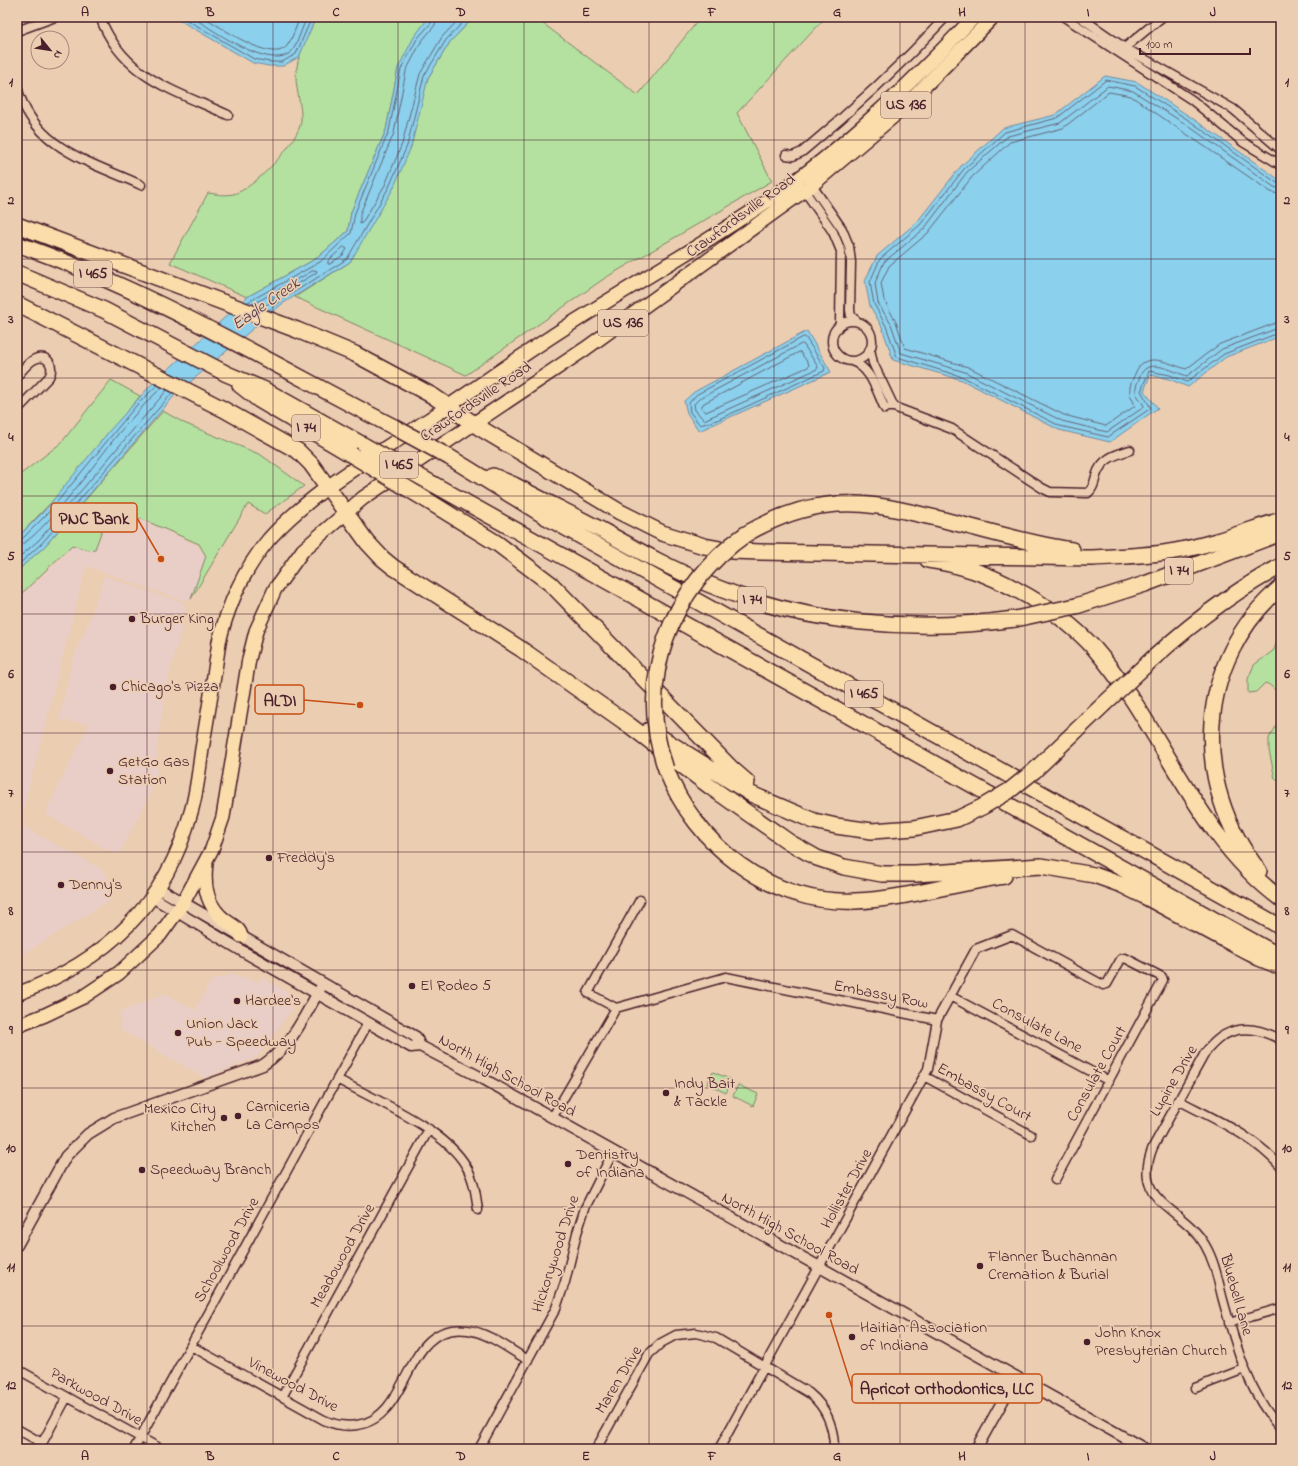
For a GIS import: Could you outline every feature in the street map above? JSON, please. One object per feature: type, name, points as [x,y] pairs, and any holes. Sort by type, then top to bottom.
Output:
[{"type":"highway","points":[[17,225],[297,330],[355,354],[428,393],[474,424],[620,512],[662,533],[704,546],[730,551],[877,555],[956,554],[1093,558],[1135,556],[1195,547],[1281,520]]},
{"type":"highway","name":"I 465","points":[[17,244],[60,259],[168,309],[394,427],[449,457],[548,518],[1281,927]]},
{"type":"highway","name":"I 465","points":[[17,273],[104,310],[147,334],[227,374],[265,390],[1281,957]]},
{"type":"highway","points":[[17,304],[223,409],[298,451],[311,464],[367,542],[394,567],[521,650],[629,725],[712,788],[789,842],[817,858],[844,867],[882,874],[915,874],[1041,866],[1094,875],[1122,885],[1259,958],[1281,967]]},
{"type":"highway","name":"I 74","points":[[227,374],[259,400],[498,544],[551,584],[732,769],[775,804],[814,821],[849,828],[872,831],[927,826],[957,819],[982,807],[1009,791],[1034,770],[1166,646],[1213,608],[1281,566]]},
{"type":"highway","name":"I 74","points":[[449,457],[514,485],[660,562],[707,584],[762,603],[828,618],[880,623],[974,624],[1015,619],[1076,606],[1145,584],[1281,533]]},
{"type":"highway","points":[[1055,869],[997,877],[875,900],[842,901],[810,897],[777,886],[755,875],[731,859],[717,847],[701,829],[683,804],[666,769],[658,740],[655,715],[656,678],[663,643],[677,610],[697,578],[721,553],[746,534],[773,520],[807,508],[828,505],[863,504],[899,509],[1070,550],[1135,556]]},
{"type":"highway","points":[[877,555],[933,561],[976,572],[1026,594],[1050,610],[1078,632],[1110,668],[1198,808],[1224,843],[1252,875],[1281,898]]},
{"type":"highway","points":[[1281,587],[1248,623],[1227,659],[1216,696],[1210,742],[1215,781],[1220,801],[1231,828],[1258,870],[1281,893]]},
{"type":"highway","points":[[521,650],[544,661],[752,794],[775,804]]},
{"type":"main road","name":"Crawfordsville Road","points":[[17,994],[50,982],[86,961],[116,938],[133,921],[155,892],[178,849],[192,810],[219,642],[232,604],[247,572],[269,540],[298,511],[328,488],[567,326],[751,212],[801,177],[859,130],[934,58],[974,17]]},
{"type":"main road","name":"Crawfordsville Road","points":[[17,1026],[65,1006],[106,982],[150,944],[180,908],[207,858],[224,811],[249,659],[261,617],[274,589],[292,564],[316,537],[364,498],[585,349],[809,188],[902,109],[993,17]]},
{"type":"main road","points":[[207,858],[205,883],[208,898],[216,911],[238,929],[241,936]]},
{"type":"street","points":[[17,31],[55,17]]},
{"type":"street","points":[[100,17],[108,37],[116,49],[137,70],[154,81],[228,115]]},
{"type":"street","name":"Crawfordsville Road","points":[[786,155],[793,156],[802,152],[847,114],[882,82],[946,17]]},
{"type":"street","points":[[1064,17],[1122,50],[1233,109],[1281,150]]},
{"type":"street","points":[[1080,17],[1122,50],[1192,100],[1243,142],[1281,166]]},
{"type":"street","points":[[1122,50],[1162,17]]},
{"type":"street","points":[[17,87],[23,106],[30,118],[50,141],[67,152],[141,185]]},
{"type":"street","points":[[801,177],[842,229],[848,246],[851,262],[851,316],[870,332],[872,340],[870,349],[871,359],[890,408]]},
{"type":"street","points":[[809,188],[833,232],[841,251],[840,322],[833,338],[834,349],[840,357],[861,366],[867,372],[890,408],[947,426],[1050,492],[1088,493],[1093,488],[1098,471],[1102,464],[1112,456],[1130,450]]},
{"type":"street","points":[[838,328],[848,322],[858,322]]},
{"type":"street","points":[[851,361],[863,357],[870,349]]},
{"type":"street","points":[[17,376],[36,358],[47,360],[51,365],[52,370],[49,377],[17,410]]},
{"type":"street","name":"North High School Road","points":[[155,892],[244,952],[368,1023],[411,1047],[420,1046],[552,1118],[1145,1449]]},
{"type":"street","points":[[552,1118],[616,1008],[588,992],[640,900]]},
{"type":"street","name":"North High School Road","points":[[180,908],[241,936],[416,1037],[420,1046]]},
{"type":"street","name":"Embassy Row","points":[[616,1008],[726,977],[938,1020],[976,949],[1012,935],[1102,985],[1107,984],[1121,959],[1125,958],[1162,977],[1163,980]]},
{"type":"street","name":"Consulate Court","points":[[1055,1180],[1163,980]]},
{"type":"street","points":[[17,1245],[66,1156],[88,1134],[114,1118],[263,1065],[288,1044],[324,984]]},
{"type":"street","name":"Consulate Lane","points":[[950,996],[1109,1081]]},
{"type":"street","name":"Hollister Drive","points":[[719,1449],[928,1069],[938,1020]]},
{"type":"street","name":"Schoolwood Drive","points":[[134,1449],[368,1023]]},
{"type":"street","name":"Lupine Drive","points":[[1149,1181],[1147,1170],[1149,1157],[1178,1100],[1209,1047],[1224,1035],[1240,1029],[1254,1029],[1267,1033],[1281,1040]]},
{"type":"street","name":"Embassy Court","points":[[924,1076],[1031,1134]]},
{"type":"street","points":[[337,1079],[429,1129],[452,1147],[466,1166],[474,1186],[478,1210]]},
{"type":"street","points":[[1178,1100],[1248,1137],[1281,1167]]},
{"type":"street","name":"Meadowood Drive","points":[[282,1397],[429,1129]]},
{"type":"street","name":"Hickorywood Drive","points":[[479,1449],[556,1308],[565,1282],[578,1228],[585,1208],[614,1152]]},
{"type":"street","name":"Bluebell Lane","points":[[1149,1181],[1152,1190],[1161,1203],[1190,1226],[1205,1245],[1214,1264],[1229,1323],[1244,1369],[1259,1400],[1281,1429]]},
{"type":"street","points":[[1229,1323],[1281,1308]]},
{"type":"street","name":"Vinewood Drive","points":[[191,1346],[333,1424],[347,1426],[368,1422],[380,1416],[388,1407],[425,1345],[439,1335],[456,1330],[479,1333],[528,1360]]},
{"type":"street","name":"Maren Drive","points":[[596,1449],[645,1359],[651,1351],[667,1339],[683,1334],[706,1334],[722,1341],[803,1389],[818,1402],[830,1422],[834,1439],[834,1449]]},
{"type":"street","name":"Parkwood Drive","points":[[17,1369],[161,1449]]},
{"type":"street","points":[[1195,1388],[1244,1369]]},
{"type":"street","points":[[976,1449],[1016,1377]]},
{"type":"street","points":[[17,1429],[40,1446],[67,1397]]},
{"type":"shaded area","points":[[123,511],[197,545],[206,555],[191,599],[184,601],[86,566],[22,814],[17,811],[17,599],[73,545],[87,551],[95,549],[108,514]]},
{"type":"shaded area","points":[[104,576],[183,603],[186,611],[169,674],[157,743],[157,779],[120,852],[113,853],[46,814],[47,809],[89,724],[59,720],[72,662],[91,616]]},
{"type":"shaded area","points":[[18,824],[101,869],[110,881],[110,900],[17,958]]},
{"type":"shaded area","points":[[233,974],[259,982],[262,977],[295,997],[291,1011],[257,1057],[205,1078],[121,1030],[120,1012],[165,994],[195,1010],[212,980]]},
{"type":"green space","points":[[316,17],[429,17],[398,68],[386,130],[351,212],[348,231],[317,258],[247,297],[170,263],[208,193],[227,195],[241,191],[263,175],[293,140],[299,129],[301,120],[301,110],[296,82],[298,61]]},
{"type":"green space","points":[[474,17],[538,17],[537,19],[638,95],[701,17],[826,17],[737,113],[772,181],[605,278],[466,375],[295,297],[350,262],[428,78],[450,42]]},
{"type":"green space","points":[[111,380],[140,396],[59,494],[17,538],[17,477],[61,443]]},
{"type":"green space","points":[[163,411],[184,423],[261,455],[304,486],[265,514],[248,504],[191,599],[206,556],[199,544],[123,511],[108,514],[95,549],[88,550],[72,545],[17,598],[17,571],[45,546]]},
{"type":"green space","points":[[1281,628],[1281,699],[1270,685],[1265,683],[1256,692],[1248,693],[1248,679],[1254,665],[1274,650]]},
{"type":"green space","points":[[1281,719],[1281,782],[1275,779],[1269,750],[1269,738]]},
{"type":"green space","points":[[713,1072],[732,1080],[726,1093],[707,1084]]},
{"type":"green space","points":[[738,1085],[758,1094],[753,1106],[733,1096]]},
{"type":"water","points":[[174,17],[316,17],[299,57],[283,66],[269,66],[253,63]]},
{"type":"water","name":"Eagle Creek","points":[[429,17],[474,17],[450,42],[428,78],[411,147],[393,189],[350,262],[282,304],[175,395],[45,546],[17,571],[17,538],[45,510],[110,430],[149,387],[247,297],[317,258],[348,231],[351,212],[386,130],[398,68],[414,37]]},
{"type":"water","points":[[1105,76],[1137,82],[1192,118],[1281,181],[1281,336],[1226,357],[1188,387],[1169,379],[1150,375],[1144,391],[1158,408],[1110,442],[1059,430],[962,380],[893,360],[882,327],[870,306],[865,281],[877,256],[917,222],[961,166],[1003,128],[1055,115]]},
{"type":"water","points":[[807,331],[831,372],[699,431],[687,413],[684,401],[694,392]]},
{"type":"place","name":"PNC Bank","points":[[161,559]]},
{"type":"place","name":"Burger King","points":[[132,619]]},
{"type":"place","name":"Chicago's Pizza","points":[[113,687]]},
{"type":"place","name":"ALDI","points":[[360,705]]},
{"type":"place","name":"GetGo Gas Station","points":[[110,771]]},
{"type":"place","name":"Freddy's","points":[[269,858]]},
{"type":"place","name":"Denny's","points":[[61,885]]},
{"type":"place","name":"El Rodeo 5","points":[[412,986]]},
{"type":"place","name":"Hardee's","points":[[237,1001]]},
{"type":"place","name":"Union Jack Pub - Speedway","points":[[178,1033]]},
{"type":"place","name":"Indy Bait & Tackle","points":[[666,1093]]},
{"type":"place","name":"Carniceria La Campos","points":[[238,1116]]},
{"type":"place","name":"Mexico City Kitchen","points":[[224,1118]]},
{"type":"place","name":"Dentistry of Indiana","points":[[568,1164]]},
{"type":"place","name":"Speedway Branch","points":[[142,1170]]},
{"type":"place","name":"Flanner Buchannan Cremation & Burial","points":[[980,1266]]},
{"type":"place","name":"Apricot Orthodontics, LLC","points":[[829,1315]]},
{"type":"place","name":"Haitian Association of Indiana","points":[[852,1337]]},
{"type":"place","name":"John Knox Presbyterian Church","points":[[1087,1342]]}]
